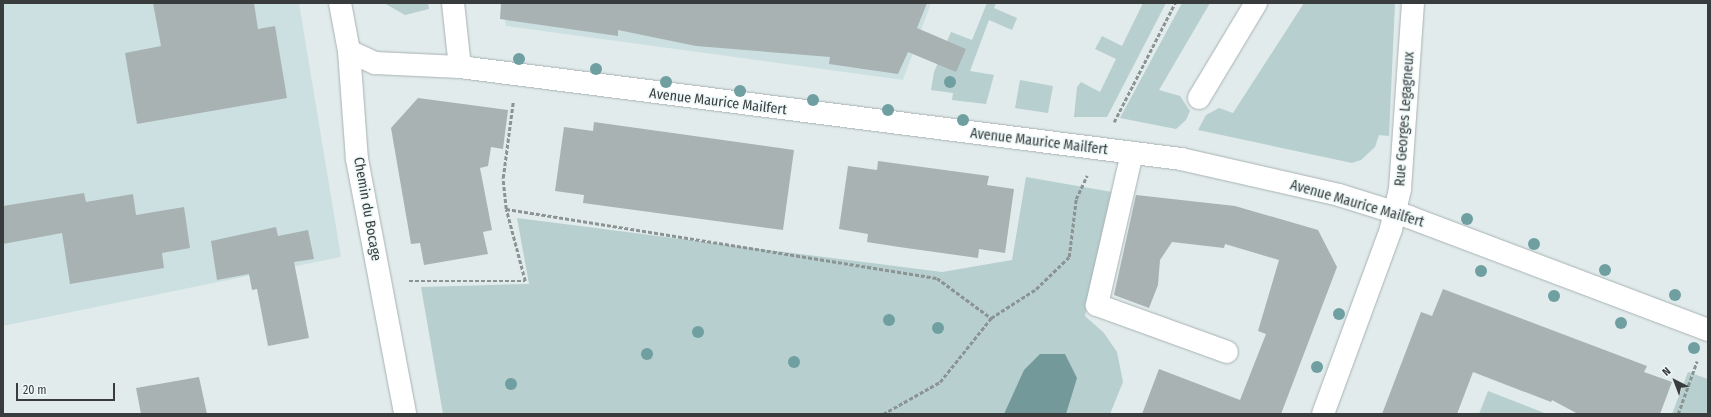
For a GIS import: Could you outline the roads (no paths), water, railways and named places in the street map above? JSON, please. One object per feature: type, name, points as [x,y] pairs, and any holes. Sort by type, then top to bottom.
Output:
[{"type":"street","name":"Chemin du Bocage","points":[[340,3],[349,51],[357,159],[405,414]]},
{"type":"street","points":[[453,3],[460,67]]},
{"type":"street","points":[[1199,98],[1256,3]]},
{"type":"street","name":"Rue Georges Legagneux","points":[[1323,414],[1394,213],[1405,148],[1413,3]]},
{"type":"street","name":"Avenue Maurice Mailfert","points":[[349,51],[375,63],[460,67],[1188,161],[1339,196],[1394,213],[1708,330]]},
{"type":"street","points":[[1132,153],[1097,305],[1227,352]]}]
